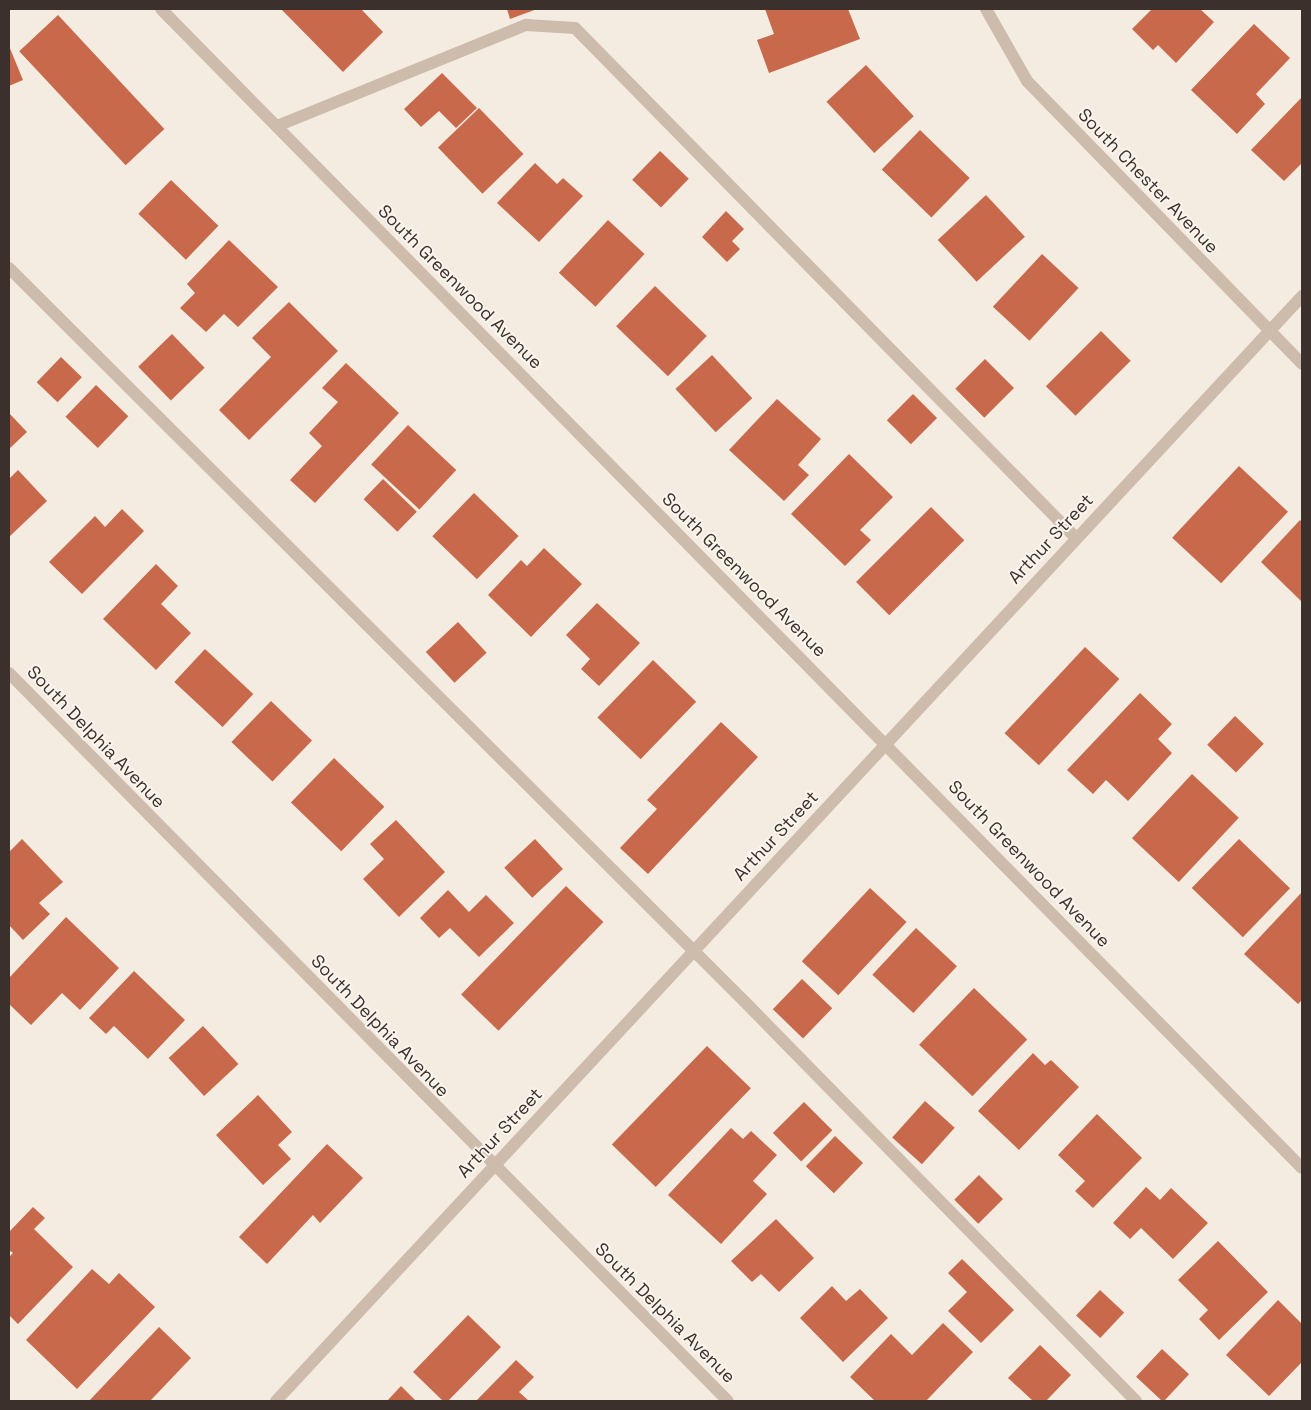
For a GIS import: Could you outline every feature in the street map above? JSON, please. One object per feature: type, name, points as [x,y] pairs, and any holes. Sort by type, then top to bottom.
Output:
[{"type":"street","name":"South Greenwood Avenue","points":[[161,9],[1302,1168]]},
{"type":"street","name":"South Chester Avenue","points":[[986,9],[1027,80],[1302,364]]},
{"type":"street","points":[[276,126],[526,25],[575,28],[1076,538]]},
{"type":"street","points":[[9,268],[693,952],[1136,1401]]},
{"type":"street","name":"Arthur Street","points":[[276,1401],[1302,296]]},
{"type":"street","name":"South Delphia Avenue","points":[[9,673],[494,1167],[728,1401]]},
{"type":"building","points":[[281,9],[361,9],[383,32],[343,72]]},
{"type":"building","points":[[507,9],[537,9],[510,19]]},
{"type":"building","points":[[765,9],[848,9],[860,39],[769,73],[757,40],[774,34]]},
{"type":"building","points":[[1152,9],[1200,9],[1214,22],[1176,63],[1158,45],[1153,50],[1132,29]]},
{"type":"building","points":[[58,15],[164,129],[126,165],[19,51]]},
{"type":"building","points":[[1254,24],[1290,58],[1256,94],[1265,104],[1237,134],[1191,90]]},
{"type":"building","points":[[9,46],[23,80],[9,86]]},
{"type":"building","points":[[866,65],[914,116],[874,153],[827,102]]},
{"type":"building","points":[[442,73],[477,108],[456,128],[439,111],[421,127],[404,109]]},
{"type":"building","points":[[1302,97],[1302,163],[1284,181],[1251,150]]},
{"type":"building","points":[[479,108],[523,154],[482,194],[438,148]]},
{"type":"building","points":[[920,130],[970,178],[931,217],[882,170]]},
{"type":"building","points":[[660,151],[689,179],[661,208],[632,180]]},
{"type":"building","points":[[535,163],[557,184],[563,178],[583,196],[539,242],[497,203]]},
{"type":"building","points":[[171,180],[218,226],[186,260],[138,214]]},
{"type":"building","points":[[986,195],[1025,237],[977,282],[938,240]]},
{"type":"building","points":[[726,211],[744,229],[732,241],[740,249],[727,262],[702,237]]},
{"type":"building","points":[[608,220],[645,254],[595,307],[559,273]]},
{"type":"building","points":[[229,240],[278,287],[238,327],[224,314],[206,332],[180,308],[195,293],[187,284]]},
{"type":"building","points":[[1042,254],[1079,288],[1029,341],[993,307]]},
{"type":"building","points":[[655,286],[707,336],[668,376],[616,326]]},
{"type":"building","points":[[289,302],[338,351],[249,440],[219,410],[271,357],[252,338]]},
{"type":"building","points":[[1101,331],[1131,361],[1076,416],[1046,386]]},
{"type":"building","points":[[172,334],[205,368],[171,400],[138,367]]},
{"type":"building","points":[[712,355],[752,398],[716,432],[675,389]]},
{"type":"building","points":[[61,357],[82,377],[58,402],[37,382]]},
{"type":"building","points":[[985,359],[1014,388],[984,418],[955,389]]},
{"type":"building","points":[[346,363],[399,413],[315,503],[290,480],[322,446],[309,433],[338,402],[322,388]]},
{"type":"building","points":[[96,385],[128,416],[98,448],[65,417]]},
{"type":"building","points":[[913,394],[937,418],[911,444],[887,420]]},
{"type":"building","points":[[777,399],[821,439],[798,465],[809,475],[784,501],[729,450]]},
{"type":"building","points":[[9,413],[27,432],[9,449]]},
{"type":"building","points":[[408,425],[456,470],[419,510],[371,464]]},
{"type":"building","points":[[849,454],[893,497],[860,530],[871,540],[845,566],[791,514]]},
{"type":"building","points":[[1239,466],[1288,512],[1221,583],[1172,538]]},
{"type":"building","points":[[18,470],[47,501],[9,537],[9,479]]},
{"type":"building","points":[[383,479],[417,512],[397,532],[364,499]]},
{"type":"building","points":[[474,493],[519,536],[477,579],[432,536]]},
{"type":"building","points":[[931,507],[964,540],[889,615],[856,582]]},
{"type":"building","points":[[122,509],[144,531],[82,594],[49,562],[95,516],[105,527]]},
{"type":"building","points":[[1300,520],[1302,522],[1302,602],[1261,562]]},
{"type":"building","points":[[544,548],[582,584],[531,637],[488,595],[521,560],[527,566]]},
{"type":"building","points":[[156,564],[178,586],[161,604],[191,633],[156,670],[103,619]]},
{"type":"building","points":[[597,603],[640,643],[599,686],[581,669],[590,659],[566,635]]},
{"type":"building","points":[[458,622],[487,653],[454,683],[426,652]]},
{"type":"building","points":[[1085,647],[1119,679],[1039,765],[1005,733]]},
{"type":"building","points":[[205,649],[253,694],[223,727],[174,682]]},
{"type":"building","points":[[653,660],[696,702],[641,759],[597,718]]},
{"type":"building","points":[[1140,693],[1172,724],[1158,739],[1172,753],[1128,801],[1106,780],[1093,794],[1067,770]]},
{"type":"building","points":[[271,701],[312,741],[272,782],[231,742]]},
{"type":"building","points":[[1235,716],[1264,744],[1236,773],[1207,745]]},
{"type":"building","points":[[721,722],[758,757],[648,874],[620,848],[657,809],[647,800]]},
{"type":"building","points":[[334,758],[384,807],[341,851],[291,803]]},
{"type":"building","points":[[1192,774],[1239,818],[1179,882],[1132,838]]},
{"type":"building","points":[[396,820],[445,872],[399,917],[363,879],[384,859],[370,844]]},
{"type":"building","points":[[22,839],[63,882],[39,903],[50,914],[23,940],[9,925],[9,852]]},
{"type":"building","points":[[535,839],[563,869],[532,898],[504,868]]},
{"type":"building","points":[[1239,839],[1290,888],[1243,937],[1192,888]]},
{"type":"building","points":[[566,886],[603,922],[499,1031],[461,995]]},
{"type":"building","points":[[870,888],[907,922],[838,995],[802,961]]},
{"type":"building","points":[[448,890],[469,912],[486,895],[514,923],[479,957],[450,928],[439,938],[420,918]]},
{"type":"building","points":[[1302,892],[1302,1000],[1298,1004],[1244,954]]},
{"type":"building","points":[[66,917],[119,968],[80,1010],[62,993],[31,1025],[9,1004],[9,978]]},
{"type":"building","points":[[916,928],[957,966],[913,1013],[872,975]]},
{"type":"building","points":[[134,971],[185,1020],[148,1059],[114,1026],[106,1034],[89,1018]]},
{"type":"building","points":[[802,979],[832,1008],[803,1038],[773,1009]]},
{"type":"building","points":[[974,988],[1027,1039],[972,1096],[919,1045]]},
{"type":"building","points":[[203,1026],[238,1064],[204,1096],[169,1058]]},
{"type":"building","points":[[707,1046],[751,1088],[656,1187],[612,1145]]},
{"type":"building","points":[[1033,1053],[1045,1065],[1051,1060],[1079,1087],[1019,1150],[978,1111]]},
{"type":"building","points":[[258,1095],[292,1132],[278,1145],[291,1159],[263,1185],[216,1135]]},
{"type":"building","points":[[925,1101],[955,1128],[922,1164],[892,1137]]},
{"type":"building","points":[[804,1102],[832,1130],[801,1161],[773,1133]]},
{"type":"building","points":[[1097,1114],[1142,1158],[1093,1208],[1075,1191],[1085,1181],[1058,1155]]},
{"type":"building","points":[[731,1128],[743,1139],[751,1131],[777,1155],[753,1181],[767,1194],[721,1244],[668,1195]]},
{"type":"building","points":[[835,1136],[863,1163],[834,1193],[806,1166]]},
{"type":"building","points":[[327,1144],[363,1178],[320,1223],[313,1215],[267,1264],[239,1237]]},
{"type":"building","points":[[979,1175],[1003,1199],[978,1224],[954,1200]]},
{"type":"building","points":[[1146,1187],[1160,1200],[1171,1188],[1208,1223],[1173,1259],[1141,1228],[1130,1239],[1113,1223]]},
{"type":"building","points":[[33,1207],[45,1218],[34,1229],[73,1267],[18,1324],[9,1315],[9,1257],[13,1253],[9,1250],[9,1232]]},
{"type":"building","points":[[776,1219],[814,1258],[779,1292],[761,1274],[752,1282],[731,1261]]},
{"type":"building","points":[[1218,1241],[1268,1292],[1219,1340],[1199,1319],[1208,1310],[1178,1280]]},
{"type":"building","points":[[962,1259],[1014,1310],[981,1343],[948,1311],[967,1292],[948,1273]]},
{"type":"building","points":[[92,1269],[109,1284],[119,1273],[155,1307],[77,1389],[26,1340]]},
{"type":"building","points":[[832,1286],[846,1301],[860,1289],[888,1318],[843,1362],[800,1318]]},
{"type":"building","points":[[1100,1290],[1124,1313],[1100,1338],[1076,1316]]},
{"type":"building","points":[[1278,1300],[1302,1324],[1302,1362],[1269,1396],[1226,1355]]},
{"type":"building","points":[[468,1315],[501,1347],[448,1401],[443,1401],[413,1372]]},
{"type":"building","points":[[943,1323],[973,1352],[926,1401],[875,1401],[850,1377],[891,1334],[912,1355]]},
{"type":"building","points":[[159,1327],[191,1358],[150,1401],[89,1401]]},
{"type":"building","points":[[1040,1345],[1071,1375],[1046,1401],[1033,1401],[1008,1378]]},
{"type":"building","points":[[1162,1349],[1189,1374],[1164,1401],[1136,1377]]},
{"type":"building","points":[[516,1360],[534,1377],[519,1392],[529,1401],[476,1401]]},
{"type":"building","points":[[401,1386],[416,1401],[387,1401]]}]
